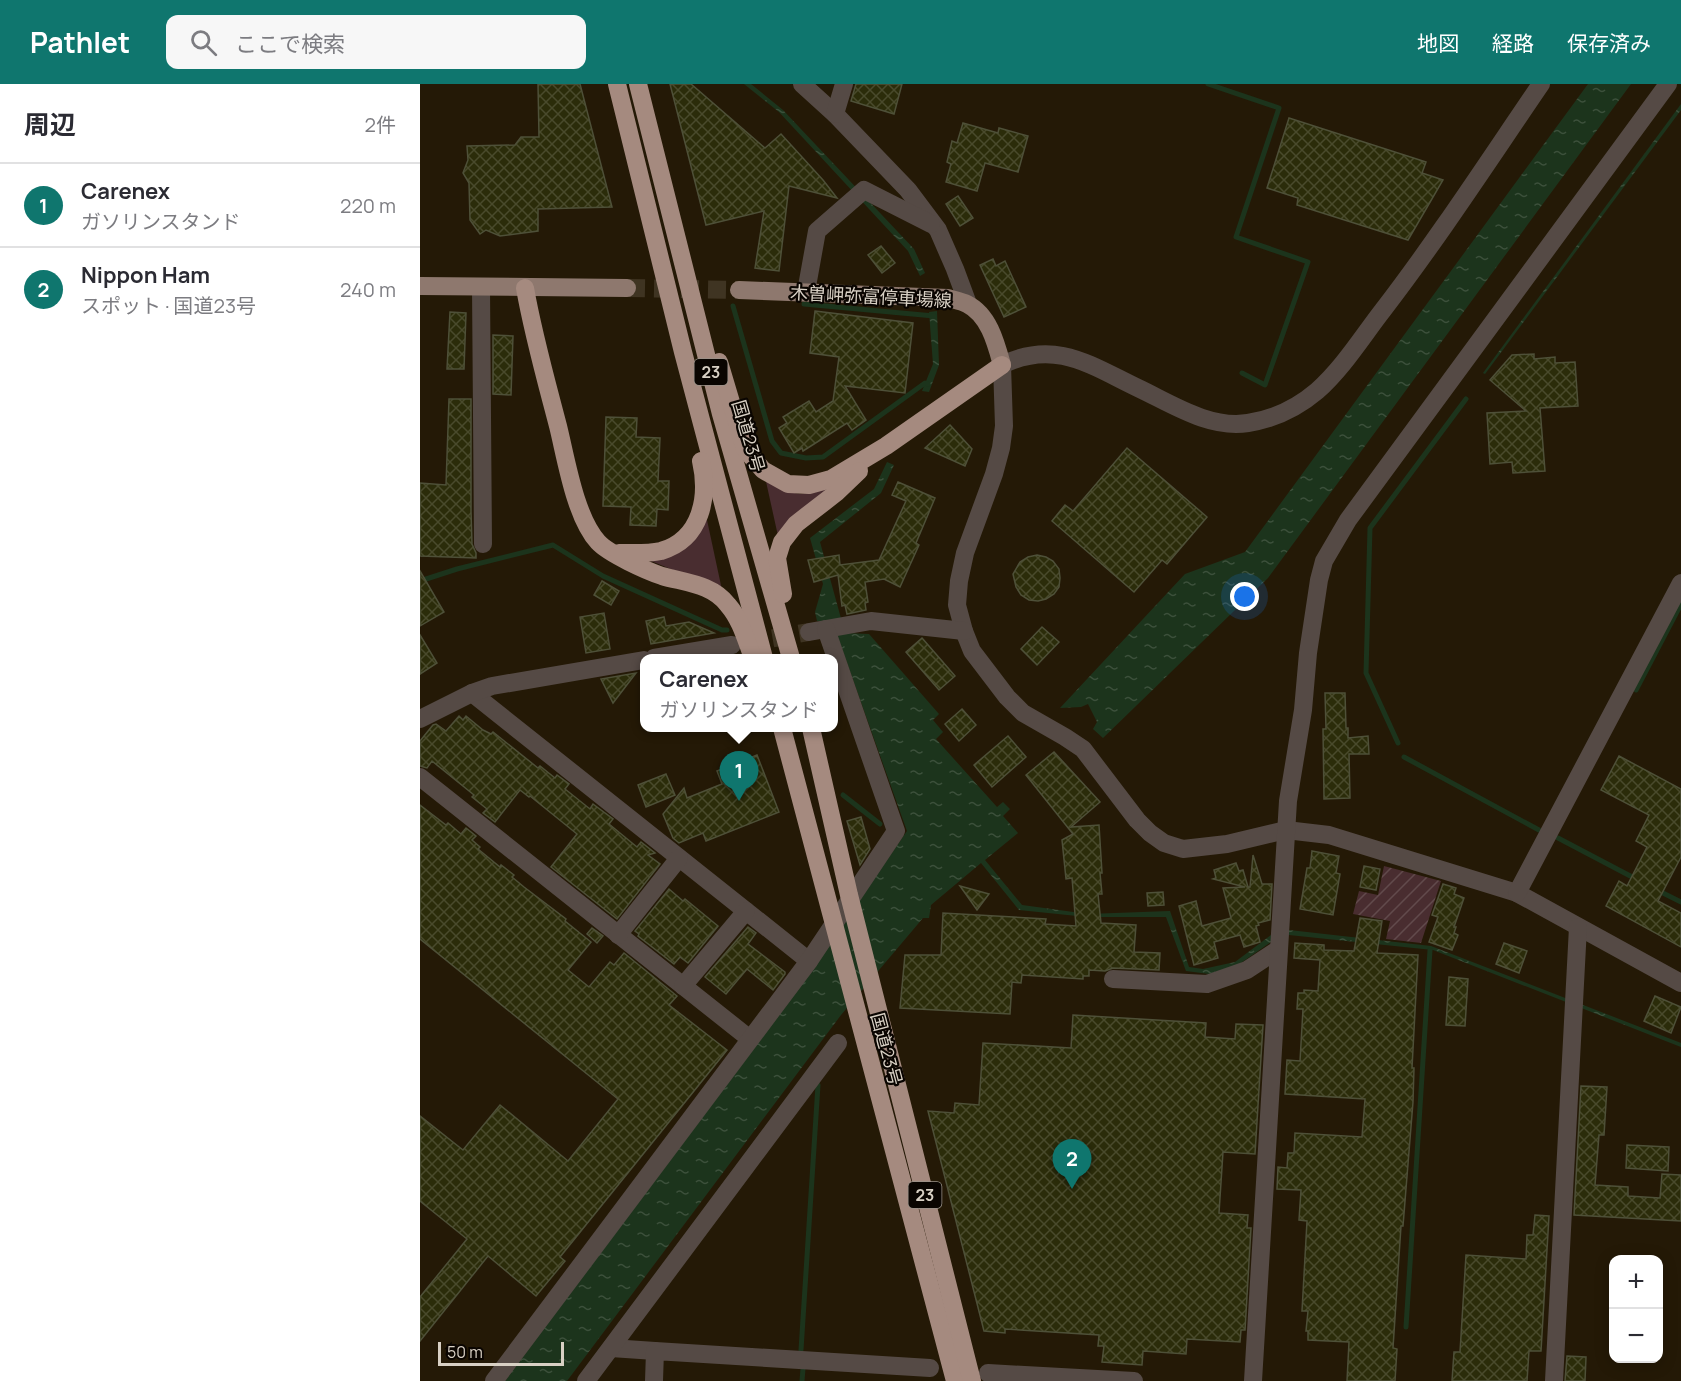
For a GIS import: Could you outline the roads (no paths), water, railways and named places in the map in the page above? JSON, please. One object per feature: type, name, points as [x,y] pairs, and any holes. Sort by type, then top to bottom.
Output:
[{"type":"highway","name":"23","points":[[617,84],[682,352],[763,654]]},
{"type":"highway","name":"国道23号","points":[[638,84],[721,414],[790,654]]},
{"type":"highway","points":[[525,288],[582,516],[592,535],[614,554],[661,576],[714,591],[728,603],[737,618],[751,654]]},
{"type":"highway","name":"23","points":[[694,308],[721,365],[745,449],[763,470],[788,484],[809,485],[831,479],[886,446],[1002,365]]},
{"type":"highway","name":"23","points":[[614,554],[664,550],[681,540],[695,524],[703,507],[705,481],[690,413],[682,352]]},
{"type":"highway","name":"23","points":[[795,654],[777,558],[783,542],[796,524],[836,492],[886,446]]},
{"type":"highway","name":"国道23号","points":[[811,732],[877,1008],[980,1377]]},
{"type":"highway","name":"国道23号","points":[[783,733],[955,1381]]},
{"type":"main road","points":[[420,286],[627,288]]},
{"type":"main road","name":"木曽岬弥富停車場線","points":[[739,290],[948,298],[968,304],[983,316],[994,337],[1002,365]]},
{"type":"street","points":[[802,84],[835,114],[908,190],[934,226],[955,269],[968,304]]},
{"type":"street","points":[[835,114],[844,84]]},
{"type":"street","points":[[1541,84],[1421,260],[1367,331],[1317,391],[1293,408],[1255,422],[1224,423],[1188,412],[1082,360],[1041,353],[1021,356],[1002,365],[1004,426],[1001,448],[994,474],[965,553],[957,605],[972,651],[1007,697],[1023,713],[1083,749],[1137,820],[1150,834],[1164,843],[1183,849],[1206,848],[1286,830],[1329,835],[1517,893],[1681,983]]},
{"type":"street","points":[[1253,1381],[1288,801],[1303,710],[1311,628],[1324,561],[1348,520],[1668,84]]},
{"type":"street","points":[[806,292],[817,231],[864,190],[934,226]]},
{"type":"street","points":[[481,287],[483,544]]},
{"type":"street","points":[[1517,893],[1681,583]]},
{"type":"street","points":[[837,654],[829,629],[871,621],[964,631]]},
{"type":"street","points":[[678,654],[732,645]]},
{"type":"street","points":[[494,1381],[809,961],[896,831],[838,656]]},
{"type":"street","points":[[420,719],[472,693],[492,686],[640,661]]},
{"type":"street","points":[[472,693],[809,961]]},
{"type":"street","points":[[420,777],[750,1039]]},
{"type":"street","points":[[618,935],[679,858]]},
{"type":"street","points":[[683,986],[746,911]]},
{"type":"street","points":[[1554,1381],[1578,927]]},
{"type":"street","points":[[1113,979],[1207,984],[1247,970],[1280,941]]},
{"type":"street","points":[[586,1381],[838,1043]]},
{"type":"street","points":[[611,1348],[927,1372]]},
{"type":"street","points":[[654,1381],[655,1351]]},
{"type":"street","points":[[980,1377],[1134,1381]]},
{"type":"water","points":[[744,84],[751,84],[783,110],[914,249],[925,273],[920,276],[908,251],[779,112]]},
{"type":"water","points":[[1588,84],[1631,84],[1268,578],[1103,738],[1093,729],[1097,722],[1088,704],[1081,707],[1060,708],[1185,574],[1245,552]]},
{"type":"water","points":[[1681,104],[1681,110],[1485,374],[1483,373]]},
{"type":"water","points":[[937,311],[939,365],[929,392],[922,391],[933,364],[929,312]]},
{"type":"water","points":[[887,462],[894,465],[881,493],[820,542],[845,633],[869,634],[939,714],[933,720],[943,732],[936,739],[997,807],[1003,802],[1010,809],[1003,816],[1018,833],[985,860],[1022,905],[1088,914],[1170,911],[1189,967],[1203,969],[1235,962],[1271,935],[1289,930],[1431,946],[1681,1043],[1681,1047],[1433,950],[1289,935],[1271,942],[1238,965],[1209,974],[1186,971],[1166,917],[1087,917],[1019,910],[981,863],[931,905],[929,918],[923,918],[841,1015],[567,1381],[505,1381],[843,923],[907,831],[832,621],[817,621],[815,612],[823,584],[810,538],[874,489]]},
{"type":"waterway","points":[[1208,84],[1279,108],[1236,237],[1308,262],[1265,385],[1242,373]]},
{"type":"waterway","points":[[804,304],[934,316]]},
{"type":"waterway","points":[[733,306],[772,441],[781,453],[806,458],[823,457],[925,383],[928,384]]},
{"type":"waterway","points":[[1398,743],[1366,673],[1370,528],[1466,399]]},
{"type":"waterway","points":[[420,581],[457,569],[553,545],[603,576],[722,630],[727,630]]},
{"type":"waterway","points":[[1636,690],[1681,604]]},
{"type":"waterway","points":[[1404,757],[1539,830]]},
{"type":"waterway","points":[[843,795],[880,824]]},
{"type":"waterway","points":[[1558,838],[1636,879]]},
{"type":"waterway","points":[[1657,890],[1681,902]]},
{"type":"waterway","points":[[1406,1327],[1430,950]]},
{"type":"waterway","points":[[801,1350],[818,1085]]},
{"type":"waterway","points":[[802,1381],[803,1369]]},
{"type":"tunnel","points":[[627,288],[739,290]]},
{"type":"tunnel","points":[[746,643],[809,632]]},
{"type":"place","name":"Carenex","points":[[739,801]]},
{"type":"place","name":"Nippon Ham","points":[[1072,1189]]}]
